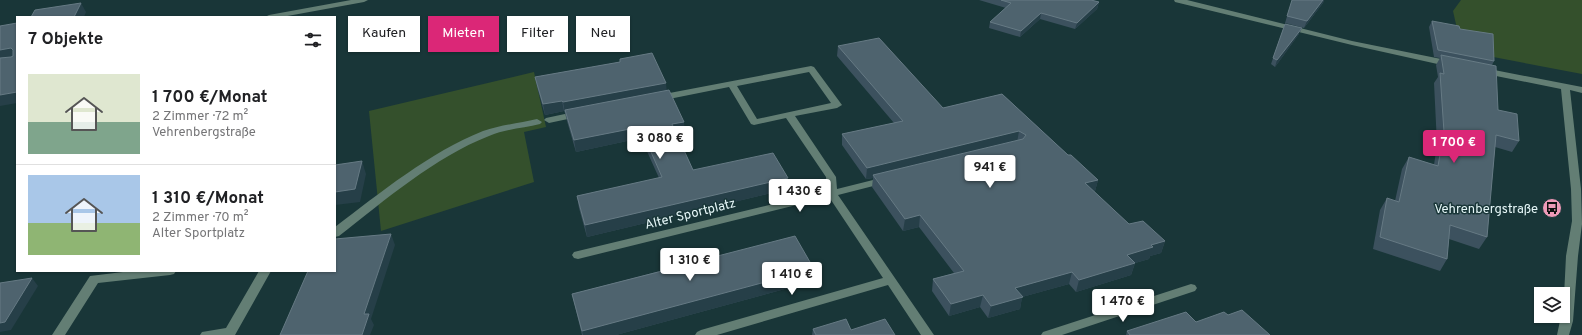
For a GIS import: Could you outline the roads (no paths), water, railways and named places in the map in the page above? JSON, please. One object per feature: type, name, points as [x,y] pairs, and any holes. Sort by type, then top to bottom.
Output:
[{"type":"street","points":[[275,16],[363,0]]},
{"type":"street","points":[[1178,0],[1197,2],[1352,43],[1462,66]]},
{"type":"street","points":[[648,101],[732,84],[811,69],[837,105],[754,122],[732,84]]},
{"type":"street","points":[[1476,69],[1582,90]]},
{"type":"street","points":[[1563,335],[1567,321],[1572,256],[1577,221],[1576,189],[1565,87]]},
{"type":"street","points":[[549,120],[587,113]]},
{"type":"street","points":[[789,114],[831,177],[832,194],[928,335]]},
{"type":"street","points":[[336,232],[404,180],[451,151],[487,133],[538,122]]},
{"type":"street","name":"Alter Sportplatz","points":[[578,256],[893,178]]},
{"type":"street","points":[[58,335],[94,279],[160,272]]},
{"type":"street","points":[[206,335],[229,334],[264,272]]},
{"type":"street","points":[[701,335],[890,280]]},
{"type":"street","points":[[1047,335],[1191,288]]},
{"type":"place","name":"Vehrenbergstraße","points":[[1552,208]]}]
